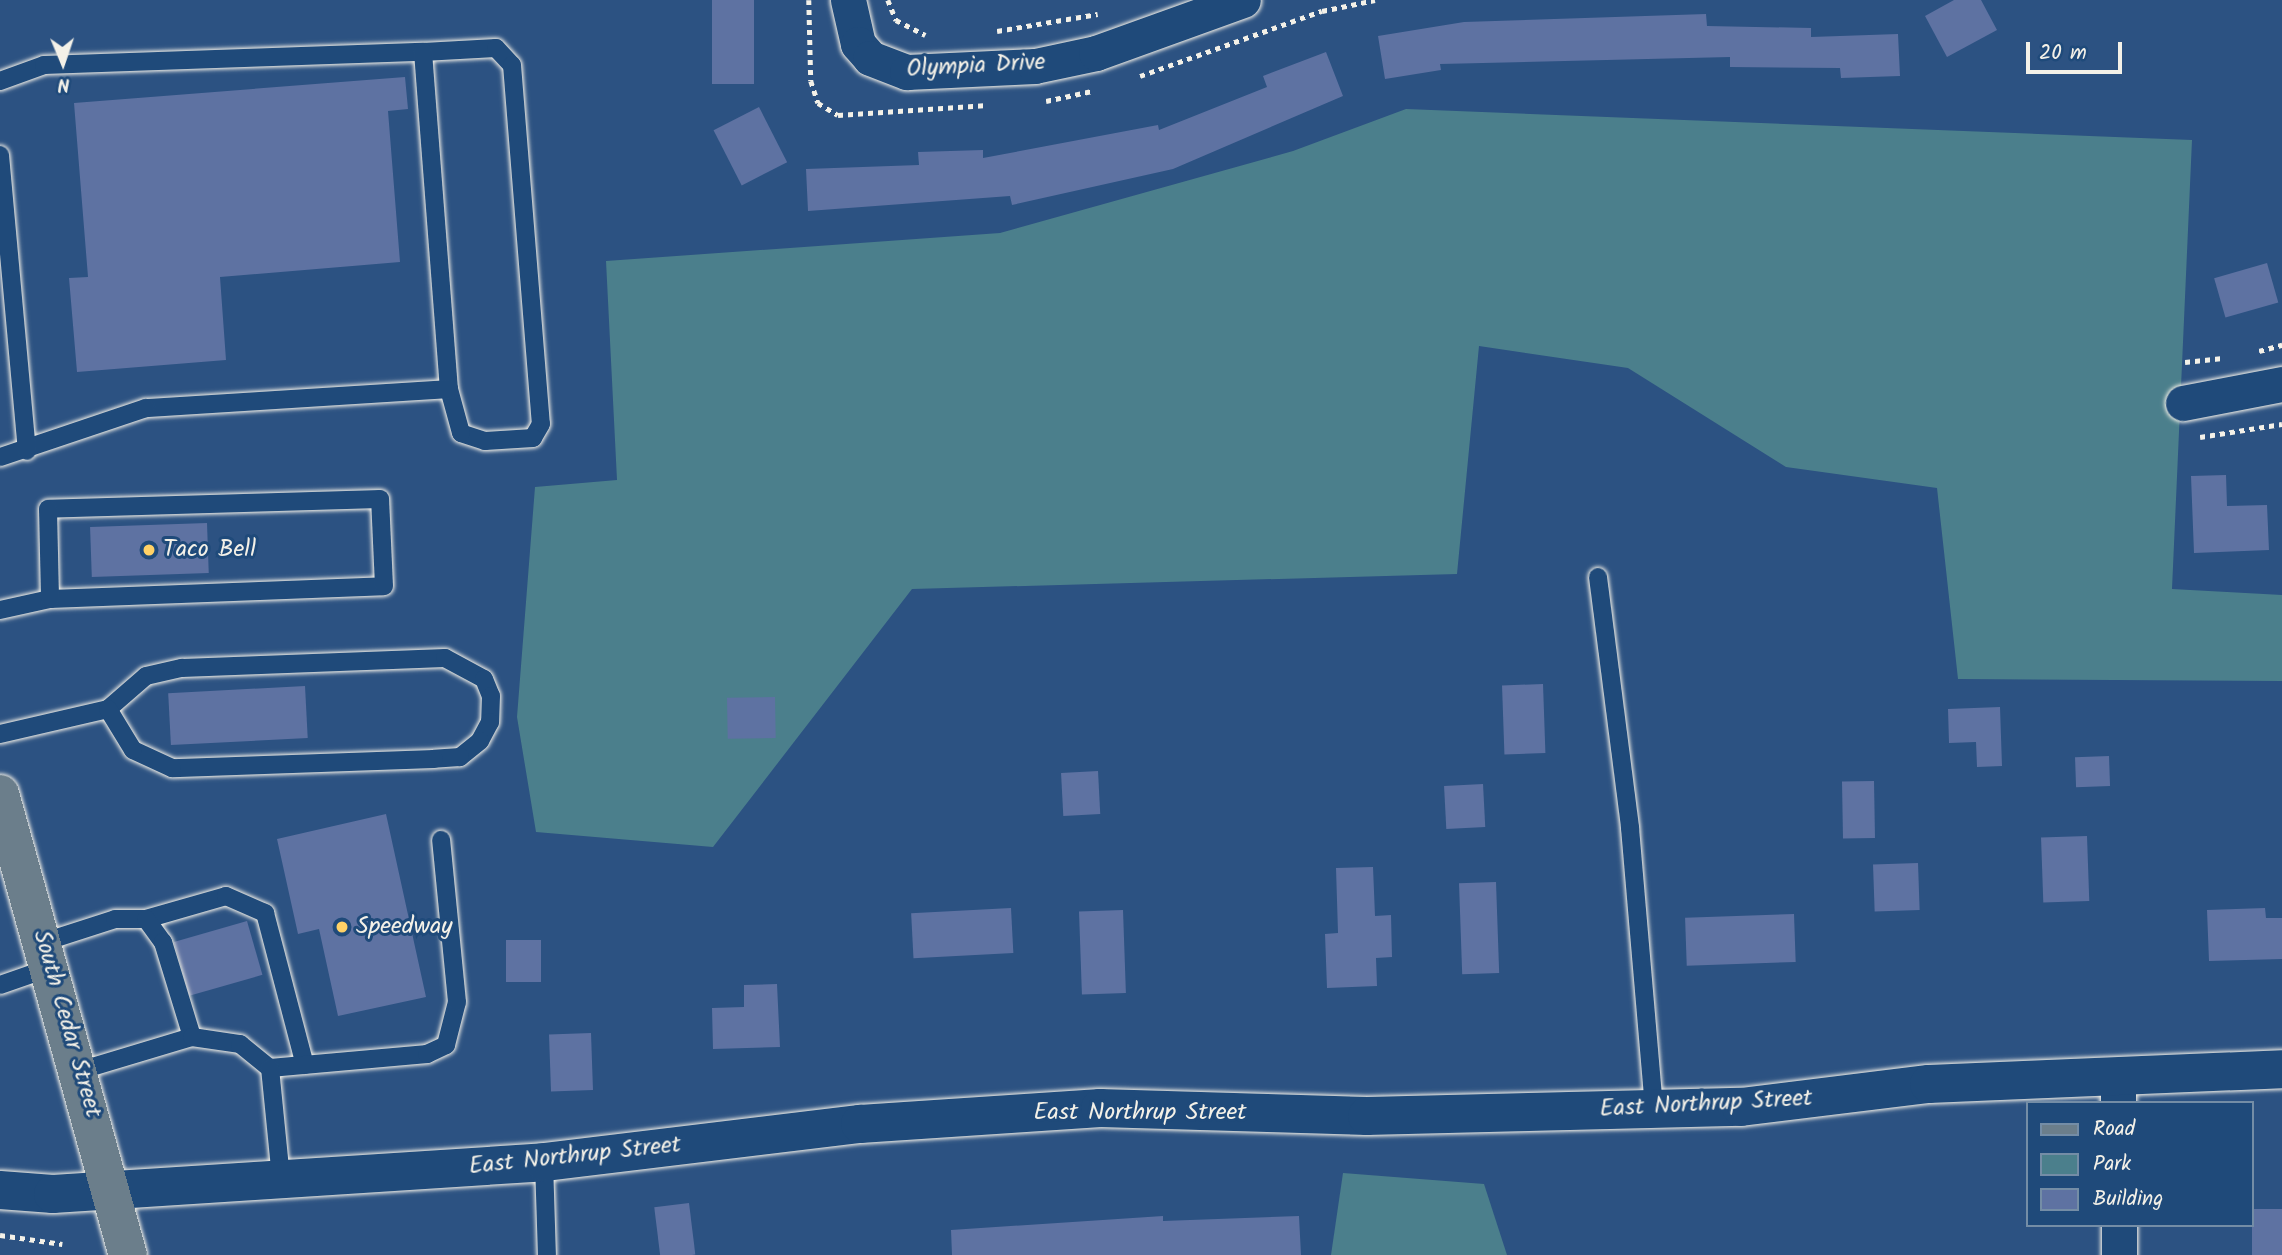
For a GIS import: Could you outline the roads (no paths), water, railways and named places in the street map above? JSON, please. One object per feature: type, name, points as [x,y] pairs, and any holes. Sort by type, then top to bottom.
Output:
[{"type":"main road","name":"South Cedar Street","points":[[0,794],[82,1070],[128,1255]]},
{"type":"street","name":"Olympia Drive","points":[[848,0],[849,21],[870,58],[907,72],[1035,66],[1096,52],[1243,0]]},
{"type":"street","points":[[2183,403],[2282,384]]},
{"type":"street","name":"East Northrup Street","points":[[0,1190],[113,1190],[544,1162],[859,1124],[1100,1108],[1367,1116],[1654,1109],[2118,1089],[2282,1069]]},
{"type":"street","points":[[2119,1227],[2119,1255]]},
{"type":"lane","points":[[0,81],[44,65],[496,48],[512,65],[541,424],[533,438],[485,441],[461,433],[449,389],[423,51]]},
{"type":"lane","points":[[0,155],[27,451]]},
{"type":"lane","points":[[0,457],[27,451],[146,408],[449,389]]},
{"type":"lane","points":[[0,610],[50,599],[384,586],[380,499],[48,509],[50,599]]},
{"type":"lane","points":[[1598,577],[1630,828],[1654,1109]]},
{"type":"lane","points":[[0,734],[108,709],[146,676],[182,668],[444,658],[484,679],[491,696],[491,722],[480,741],[460,757],[172,768],[133,750],[108,709]]},
{"type":"lane","points":[[82,1070],[192,1037],[240,1044],[270,1068],[426,1054],[446,1045],[457,1002],[442,840]]},
{"type":"lane","points":[[0,985],[48,955],[115,919],[146,919],[226,896],[265,913],[305,1065]]},
{"type":"lane","points":[[146,919],[163,942],[192,1037]]},
{"type":"lane","points":[[270,1068],[281,1179]]},
{"type":"lane","points":[[544,1162],[547,1255]]},
{"type":"place","name":"Taco Bell","points":[[149,550]]},
{"type":"place","name":"Speedway","points":[[342,927]]}]
